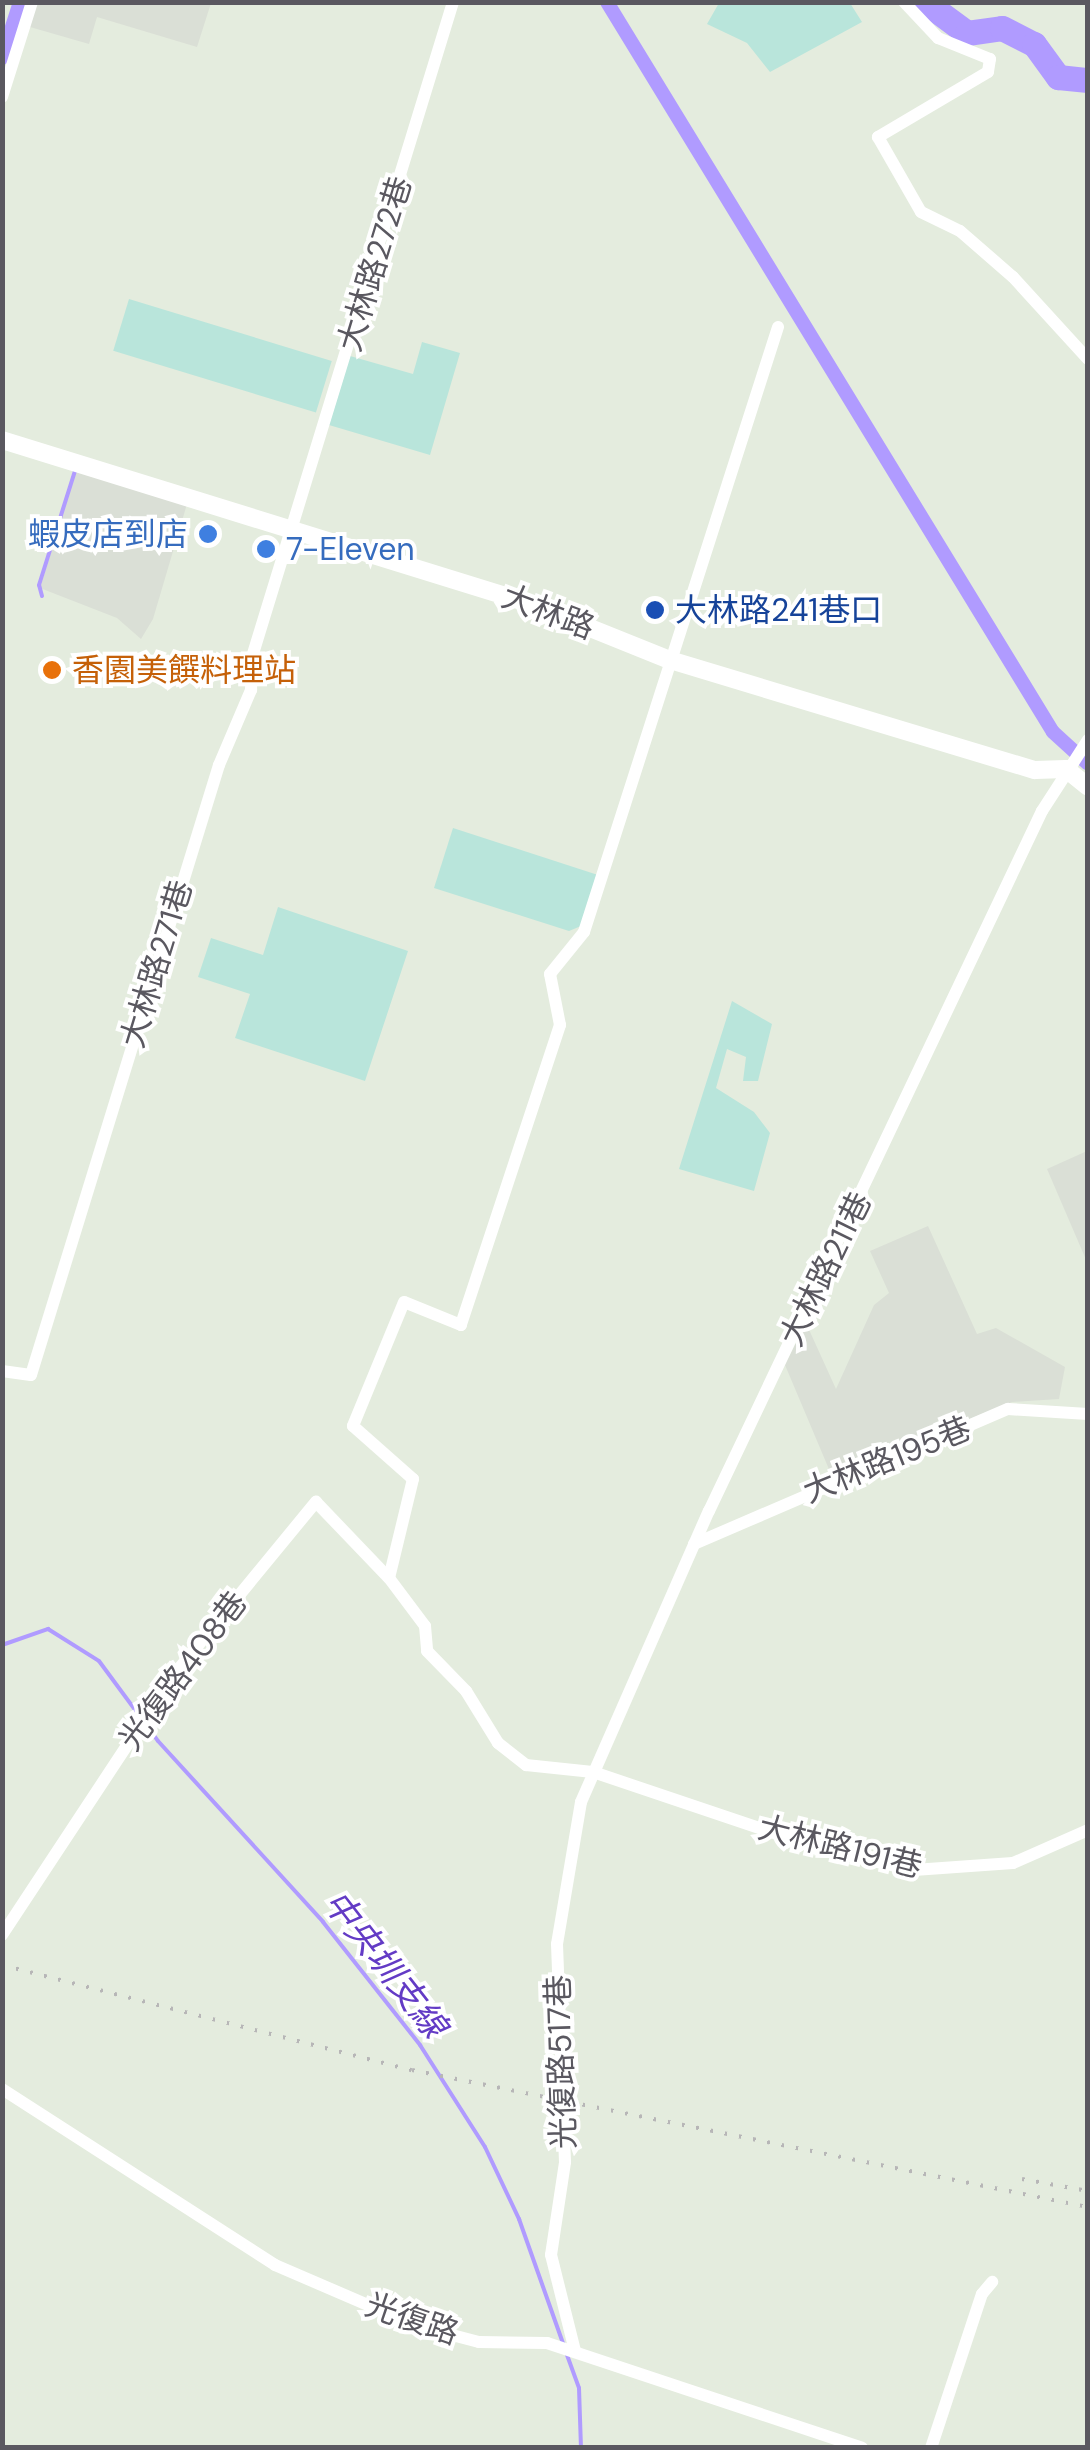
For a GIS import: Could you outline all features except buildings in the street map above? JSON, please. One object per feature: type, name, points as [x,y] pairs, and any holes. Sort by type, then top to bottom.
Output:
[{"type":"street","points":[[2,97],[32,2]]},
{"type":"street","name":"大林路272巷","points":[[293,525],[454,2]]},
{"type":"street","points":[[904,2],[938,38],[990,59],[988,72],[878,137],[921,212],[960,231],[1000,266],[1088,360]]},
{"type":"street","points":[[389,1578],[413,1479],[353,1426],[404,1302],[461,1324],[560,1024],[550,974],[584,932],[778,327]]},
{"type":"street","name":"大林路","points":[[2,440],[293,525],[528,602],[670,660],[1035,770],[1066,769]]},
{"type":"street","name":"大林路271巷","points":[[2,1371],[20,1379],[30,1375],[218,765],[250,690],[252,657],[293,525]]},
{"type":"street","name":"大林路211巷","points":[[593,1772],[694,1544],[1066,769],[1088,740]]},
{"type":"street","points":[[1066,769],[1088,787]]},
{"type":"street","name":"大林路195巷","points":[[694,1544],[1008,1409],[1088,1414]]},
{"type":"street","name":"光復路408巷","points":[[2,1935],[144,1719],[316,1502],[389,1578]]},
{"type":"street","name":"大林路191巷","points":[[389,1578],[425,1626],[427,1651],[466,1691],[498,1743],[526,1765],[593,1772],[828,1851],[914,1870],[1014,1863],[1088,1830]]},
{"type":"street","name":"光復路517巷","points":[[575,2351],[551,2255],[566,2162],[556,1944],[581,1802],[593,1772]]},
{"type":"street","name":"光復路","points":[[2,2089],[276,2265],[414,2325],[479,2342],[547,2343],[862,2448]]},
{"type":"street","points":[[931,2448],[982,2294],[992,2282]]},
{"type":"shaded area","points":[[37,3],[211,3],[197,47],[97,17],[89,44],[30,27]]},
{"type":"shaded area","points":[[719,3],[850,3],[862,22],[770,72],[747,43],[707,24]]},
{"type":"shaded area","points":[[129,299],[332,361],[316,413],[113,351]]},
{"type":"shaded area","points":[[422,342],[460,353],[430,455],[329,425],[350,356],[413,374]]},
{"type":"shaded area","points":[[76,470],[187,504],[153,619],[141,639],[117,618],[40,588]]},
{"type":"shaded area","points":[[453,828],[598,875],[581,926],[569,931],[434,888]]},
{"type":"shaded area","points":[[278,907],[408,951],[365,1081],[235,1038],[250,994],[198,977],[211,938],[263,955]]},
{"type":"shaded area","points":[[732,1001],[772,1024],[758,1081],[743,1081],[746,1057],[727,1049],[716,1088],[754,1112],[770,1133],[754,1191],[679,1169]]},
{"type":"shaded area","points":[[1087,1151],[1087,1262],[1047,1169]]},
{"type":"shaded area","points":[[928,1226],[977,1334],[996,1328],[1065,1367],[1059,1399],[1012,1402],[831,1474],[785,1365],[806,1323],[836,1389],[874,1305],[889,1293],[870,1251]]},
{"type":"waterway","points":[[2,58],[20,2]]},
{"type":"waterway","points":[[607,2],[1053,732],[1088,764]]},
{"type":"waterway","points":[[925,2],[967,33],[1002,28],[1034,44],[1058,77],[1088,80]]},
{"type":"waterway","points":[[42,596],[39,585],[75,471]]},
{"type":"waterway","name":"中央圳支線","points":[[2,1645],[48,1629],[99,1661],[158,1741],[323,1922],[420,2045],[485,2147],[519,2219],[564,2346]]},
{"type":"waterway","name":"中央圳支線","points":[[567,2355],[579,2388],[581,2448]]},
{"type":"railway","points":[[2,1965],[412,2070],[1088,2207]]},
{"type":"railway","points":[[1022,2179],[1088,2191]]},
{"type":"place","name":"蝦皮店到店","points":[[208,534]]},
{"type":"place","name":"7-Eleven","points":[[266,549]]},
{"type":"place","name":"大林路241巷口","points":[[655,610]]},
{"type":"place","name":"香園美饌料理站","points":[[52,670]]}]
